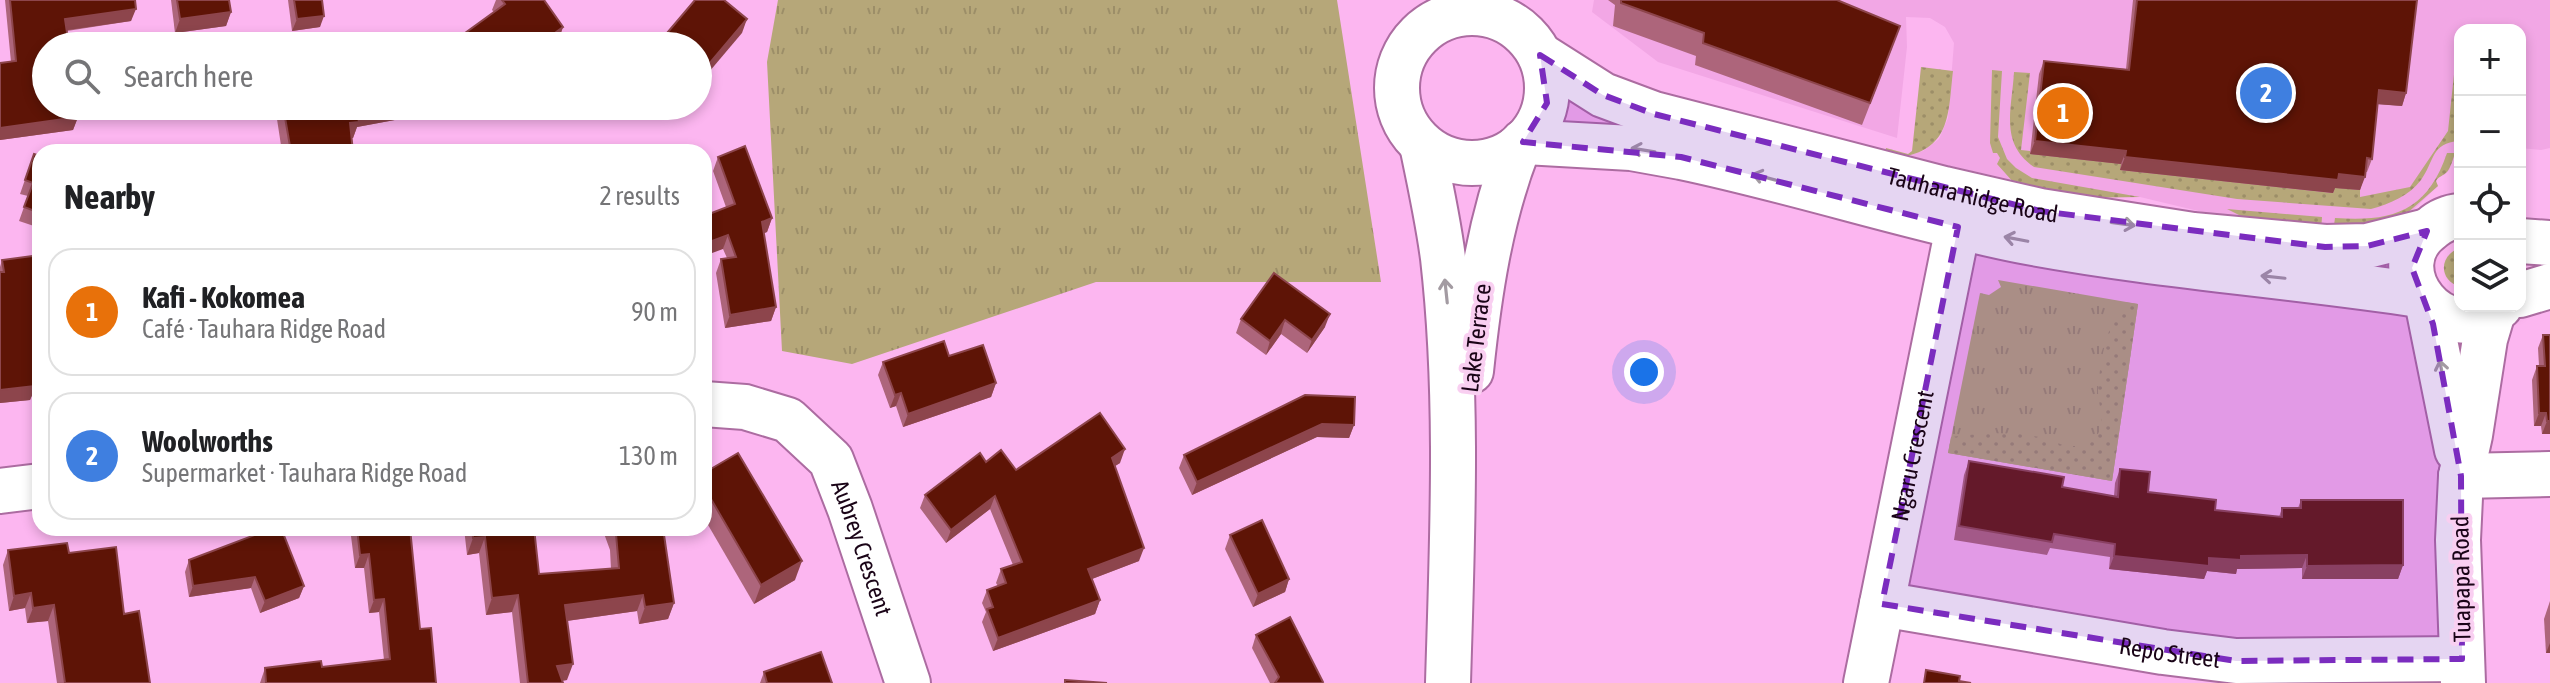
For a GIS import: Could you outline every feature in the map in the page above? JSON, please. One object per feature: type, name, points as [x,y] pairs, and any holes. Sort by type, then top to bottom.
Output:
[{"type":"street","points":[[1411,45],[1436,23],[1471,13],[1525,29],[1548,82],[1547,103],[1537,126],[1512,152],[1489,162],[1442,158],[1422,145],[1407,126],[1397,90],[1400,67],[1411,45],[1425,0]]},
{"type":"street","name":"Tauhara Ridge Road","points":[[1525,29],[1592,89],[1654,114],[2040,211],[2193,235],[2325,247],[2367,246],[2443,224]]},
{"type":"street","name":"Lake Terrace","points":[[1422,145],[1437,215],[1450,346],[1453,532],[1448,683]]},
{"type":"street","name":"Tauhara Ridge Road","points":[[1521,145],[1631,148],[1681,157],[1958,227],[2130,259],[2423,300]]},
{"type":"street","name":"Lake Terrace","points":[[1453,532],[1473,349],[1491,231],[1506,178],[1521,145]]},
{"type":"street","name":"Tauhara Ridge Road","points":[[2443,224],[2418,242],[2412,268],[2413,282],[2423,300],[2441,315],[2470,321],[2488,312]]},
{"type":"street","name":"Ngaru Crescent","points":[[1866,683],[1958,227]]},
{"type":"street","points":[[2526,241],[2550,243]]},
{"type":"street","name":"Tauhara Ridge Road","points":[[2526,295],[2550,286]]},
{"type":"street","name":"Tuapapa Road","points":[[2423,300],[2461,476]]},
{"type":"street","name":"Tuapapa Road","points":[[2463,671],[2458,540],[2461,476],[2485,339],[2500,312]]},
{"type":"street","name":"Aubrey Crescent","points":[[712,405],[745,407],[788,420],[831,460],[908,683]]},
{"type":"street","points":[[2461,476],[2550,474]]},
{"type":"street","points":[[0,491],[32,487]]},
{"type":"street","name":"Repo Street","points":[[1882,604],[2163,652],[2236,661],[2463,671]]},
{"type":"highlighted area","points":[[1540,55],[1603,95],[1654,114],[2040,211],[2325,247],[2367,246],[2427,231],[2412,268],[2433,324],[2461,476],[2462,659],[2236,661],[1882,604],[1958,227],[1681,157],[1523,142],[1547,103]]},
{"type":"shaded area","points":[[1594,0],[2550,0],[2550,148],[2526,149],[2526,24],[2454,24],[2454,157],[2449,170],[2435,181],[2438,186],[2414,209],[2374,230],[2261,226],[2140,197],[2069,198],[2008,179],[1906,156],[1923,151],[1939,139],[1948,118],[1954,43],[1945,27],[1930,18],[1906,17],[1907,47],[1897,138],[1658,62],[1592,12]]},
{"type":"green space","points":[[778,0],[1337,0],[1381,282],[1096,282],[852,364],[782,351],[767,62]]},
{"type":"green space","points":[[1921,67],[1953,71],[1944,126],[1930,146],[1918,152],[1902,157],[1899,153],[1884,156],[1886,148],[1908,154],[1912,151]]},
{"type":"green space","points":[[1992,70],[2002,71],[1998,137],[2007,159],[2016,168],[2032,178],[2140,197],[2069,198],[2014,183],[1997,164],[2000,158],[1993,153],[1990,143]]},
{"type":"green space","points":[[2014,72],[2030,73],[2021,150],[2030,151],[2031,154],[2105,162],[2121,160],[2121,170],[2333,193],[2334,187],[2360,190],[2360,197],[2410,187],[2448,131],[2454,74],[2454,142],[2438,149],[2421,180],[2411,190],[2392,202],[2371,209],[2237,199],[2034,167],[2016,147],[2010,112]]},
{"type":"green space","points":[[2447,153],[2454,153],[2448,170],[2436,181],[2438,186],[2405,215],[2333,232],[2335,218],[2374,218],[2405,209],[2418,201],[2439,173]]},
{"type":"green space","points":[[2227,209],[2322,217],[2321,231],[2261,226]]},
{"type":"green space","points":[[2454,251],[2454,284],[2444,268]]},
{"type":"green space","points":[[1998,280],[2138,304],[2112,481],[1948,453],[1980,293],[1989,295],[2001,287]]},
{"type":"green space","points":[[2124,302],[2138,304],[2112,481],[1948,453],[1951,437],[1974,434],[2033,436],[2073,447],[2093,440],[2102,421],[2098,391],[2102,356],[2108,333]]},
{"type":"building","points":[[10,0],[135,0],[136,9],[65,19],[67,32],[32,32],[32,120],[57,120],[0,128],[0,63],[16,61]]},
{"type":"building","points":[[177,0],[229,0],[231,12],[180,19]]},
{"type":"building","points":[[294,0],[322,0],[324,16],[297,19]]},
{"type":"building","points":[[502,0],[544,0],[563,27],[556,32],[466,32],[505,4]]},
{"type":"building","points":[[695,0],[724,0],[747,19],[712,60],[712,32],[668,32]]},
{"type":"building","points":[[1621,0],[1837,0],[1900,26],[1870,103],[1703,43],[1704,33],[1621,3]]},
{"type":"building","points":[[2137,0],[2417,0],[2406,93],[2379,90],[2372,159],[2367,158],[2365,177],[2339,174],[2338,180],[2125,157],[2126,151],[2035,141],[2044,61],[2129,70]]},
{"type":"building","points":[[285,120],[359,120],[350,123],[352,144],[290,144]]},
{"type":"building","points":[[745,146],[772,218],[762,222],[776,307],[730,315],[721,259],[736,257],[728,235],[712,241],[712,213],[735,204],[718,157]]},
{"type":"building","points":[[32,160],[32,183],[25,180]]},
{"type":"building","points":[[32,186],[32,210],[24,207]]},
{"type":"building","points":[[32,256],[32,386],[0,390],[0,272],[4,272],[2,260]]},
{"type":"building","points":[[1274,273],[1330,314],[1312,340],[1285,320],[1270,341],[1241,319]]},
{"type":"building","points":[[2543,335],[2550,335],[2550,421],[2547,421],[2546,413],[2539,413],[2537,366],[2545,366]]},
{"type":"building","points":[[944,341],[949,356],[983,345],[996,383],[908,414],[901,393],[895,395],[883,362]]},
{"type":"building","points":[[1305,395],[1355,397],[1354,425],[1322,424],[1197,482],[1184,455]]},
{"type":"building","points":[[1100,413],[1125,449],[1112,458],[1144,548],[1088,569],[1100,600],[998,638],[987,609],[993,607],[987,590],[1006,583],[1001,569],[1022,562],[995,496],[951,530],[925,495],[980,453],[986,462],[1001,450],[1016,470]]},
{"type":"building","points":[[738,453],[802,561],[761,585],[712,501],[712,468]]},
{"type":"building","points":[[1969,461],[2064,477],[2062,487],[2118,497],[2120,469],[2150,472],[2148,492],[2216,500],[2215,510],[2282,517],[2282,508],[2301,508],[2301,500],[2403,500],[2403,565],[2307,566],[2307,555],[2241,556],[2241,560],[2209,558],[2209,566],[2114,556],[2115,544],[2054,534],[2052,542],[1959,526]]},
{"type":"building","points":[[1262,520],[1289,579],[1258,594],[1230,535]]},
{"type":"building","points":[[252,536],[284,536],[304,586],[265,601],[255,577],[193,586],[189,560]]},
{"type":"building","points":[[358,536],[411,536],[420,629],[431,628],[436,683],[266,683],[265,668],[321,661],[322,667],[390,659],[384,599],[374,600],[369,554],[360,555]]},
{"type":"building","points":[[473,536],[535,536],[539,574],[619,568],[616,536],[664,536],[674,603],[645,607],[643,595],[565,605],[573,664],[557,666],[563,683],[528,683],[518,595],[492,598],[485,537]]},
{"type":"building","points":[[67,543],[69,553],[116,547],[124,614],[139,611],[150,683],[65,683],[54,605],[33,608],[31,593],[14,596],[8,550]]},
{"type":"building","points":[[1290,617],[1322,683],[1275,683],[1279,677],[1256,635]]},
{"type":"building","points":[[821,652],[832,683],[767,683],[764,672]]},
{"type":"building","points":[[1926,670],[1960,676],[1959,681],[1971,683],[1924,683]]},
{"type":"building","points":[[1065,680],[1107,683],[1065,683]]},
{"type":"place","name":"Woolworths","points":[[2266,93]]},
{"type":"place","name":"Kafi - Kokomea","points":[[2063,113]]}]
